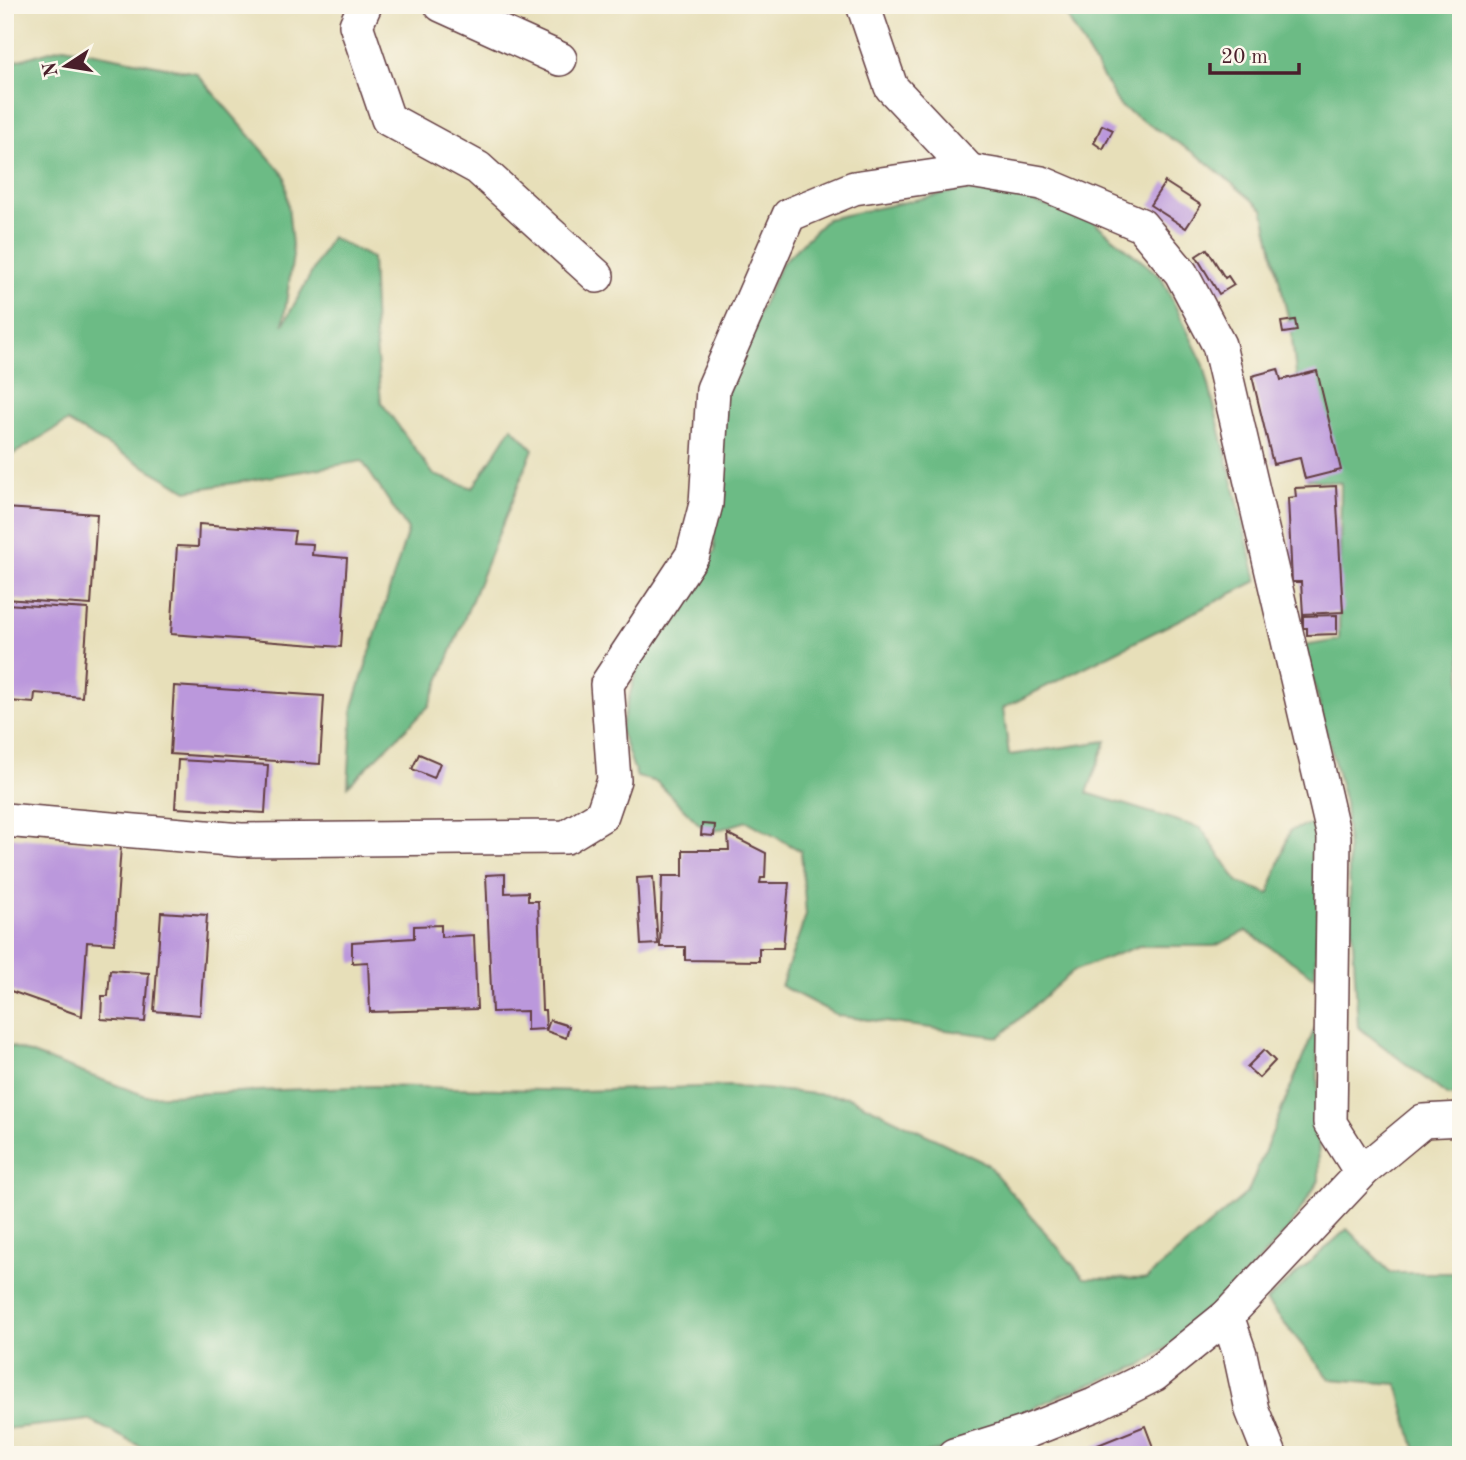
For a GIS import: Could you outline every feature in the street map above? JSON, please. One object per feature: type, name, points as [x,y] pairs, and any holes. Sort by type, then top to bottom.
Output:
[{"type":"street","points":[[365,5],[356,25],[388,119],[478,168],[597,276]]},
{"type":"street","points":[[441,5],[560,59]]},
{"type":"street","points":[[863,5],[891,87],[970,171]]},
{"type":"street","points":[[5,820],[241,840],[526,838],[566,837],[602,815],[614,780],[607,684],[693,554],[706,504],[713,389],[789,215],[853,188],[970,171],[1042,183],[1140,225],[1181,273],[1219,345],[1335,837],[1330,1123],[1361,1172]]},
{"type":"street","points":[[954,1455],[1021,1434],[1094,1405],[1154,1375],[1227,1315],[1361,1172],[1423,1121],[1461,1119]]},
{"type":"street","points":[[1227,1315],[1240,1354],[1252,1410],[1270,1455]]},
{"type":"green space","points":[[1060,5],[1461,5],[1461,1095],[1448,1096],[1358,1027],[1345,803],[1304,646],[1339,640],[1341,483],[1308,479],[1291,330],[1263,209],[1200,157],[1120,106]]},
{"type":"green space","points":[[64,47],[196,73],[285,176],[293,255],[283,325],[331,237],[372,258],[381,402],[434,475],[473,488],[512,427],[533,449],[429,706],[348,786],[353,707],[408,530],[362,461],[187,491],[67,422],[5,459],[5,64]]},
{"type":"green space","points":[[989,190],[1089,218],[1161,277],[1204,365],[1257,581],[1003,708],[1009,755],[1106,741],[1087,793],[1201,828],[1238,882],[1269,894],[1290,830],[1313,824],[1318,910],[1315,977],[1246,931],[1215,946],[1139,946],[1073,971],[999,1037],[839,1016],[781,986],[806,915],[801,851],[747,821],[708,833],[657,782],[637,777],[620,730],[640,658],[715,551],[710,471],[728,381],[781,264],[827,219],[957,191]]},
{"type":"green space","points":[[1317,1023],[1319,1180],[1288,1230],[1181,1338],[1142,1365],[1059,1396],[948,1449],[917,1455],[157,1455],[89,1420],[5,1429],[5,1044],[146,1096],[374,1086],[579,1091],[729,1086],[849,1097],[987,1164],[1084,1278],[1146,1279],[1248,1192]]},
{"type":"green space","points":[[1347,1229],[1391,1273],[1461,1273],[1461,1455],[1417,1455],[1397,1384],[1330,1379],[1266,1301]]},
{"type":"building","points":[[1102,125],[1113,130],[1103,149],[1094,143]]},
{"type":"building","points":[[1165,182],[1201,205],[1186,228],[1150,205]]},
{"type":"building","points":[[1207,249],[1225,278],[1228,276],[1234,285],[1219,294],[1196,256]]},
{"type":"building","points":[[1295,320],[1297,331],[1283,333],[1281,322]]},
{"type":"building","points":[[1278,369],[1281,380],[1317,371],[1341,470],[1305,479],[1300,458],[1273,464],[1252,376]]},
{"type":"building","points":[[1336,486],[1343,612],[1303,614],[1301,582],[1292,582],[1288,498],[1296,497],[1295,488]]},
{"type":"building","points":[[5,508],[97,514],[91,605],[5,599]]},
{"type":"building","points":[[199,524],[295,531],[293,543],[313,544],[312,555],[347,558],[341,647],[171,634],[177,546],[198,547]]},
{"type":"building","points":[[5,604],[88,609],[82,697],[35,693],[34,703],[9,701],[9,691],[5,691]]},
{"type":"building","points":[[1337,615],[1337,634],[1307,635],[1307,628],[1303,628],[1303,616]]},
{"type":"building","points":[[174,686],[324,696],[320,764],[170,754]]},
{"type":"building","points":[[419,754],[440,763],[434,778],[412,769]]},
{"type":"building","points":[[178,760],[268,765],[265,813],[175,808]]},
{"type":"building","points":[[702,824],[715,825],[714,836],[701,835]]},
{"type":"building","points":[[728,834],[766,853],[765,878],[761,878],[760,883],[789,883],[783,948],[759,948],[759,961],[685,960],[685,947],[660,947],[662,876],[683,876],[683,850],[729,850]]},
{"type":"building","points":[[5,837],[121,846],[114,944],[87,942],[82,1016],[5,989]]},
{"type":"building","points":[[505,874],[505,893],[528,892],[528,901],[538,901],[542,1010],[545,1010],[546,1029],[527,1030],[527,1011],[492,1012],[486,875]]},
{"type":"building","points":[[653,877],[658,944],[641,945],[637,878]]},
{"type":"building","points":[[161,912],[207,915],[200,1015],[154,1011]]},
{"type":"building","points":[[441,925],[441,937],[474,935],[477,1009],[370,1012],[368,962],[352,963],[352,942],[414,938],[414,926]]},
{"type":"building","points":[[110,970],[149,973],[145,1022],[101,1019],[102,996],[108,996]]},
{"type":"building","points":[[550,1020],[569,1026],[566,1038],[546,1031]]},
{"type":"building","points":[[1264,1050],[1275,1061],[1259,1078],[1247,1067]]},
{"type":"building","points":[[1145,1426],[1156,1455],[1073,1455]]}]
